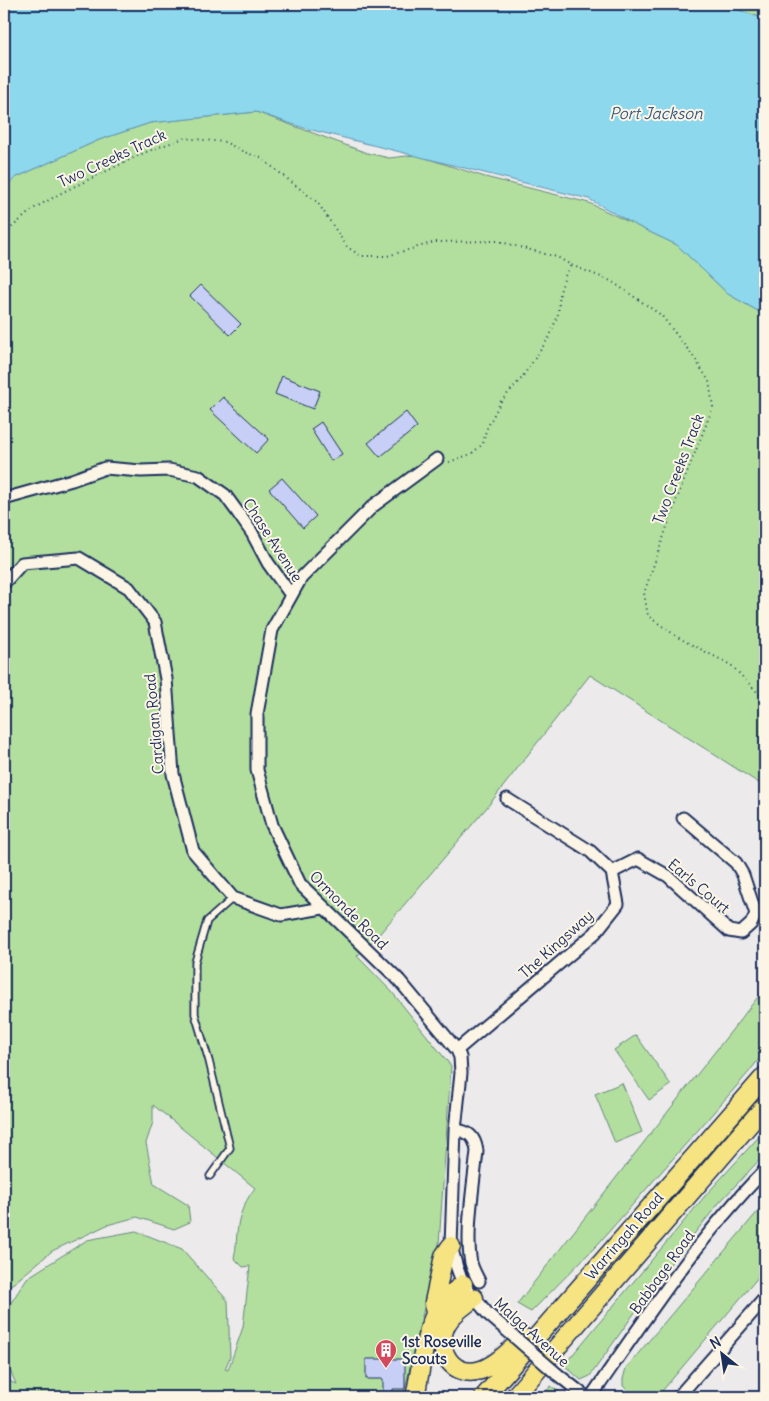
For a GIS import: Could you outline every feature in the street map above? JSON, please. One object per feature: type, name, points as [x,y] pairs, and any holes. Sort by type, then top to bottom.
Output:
[{"type":"highway","name":"Warringah Road","points":[[484,1397],[765,1076]]},
{"type":"highway","name":"Warringah Road","points":[[514,1397],[765,1106]]},
{"type":"highway","points":[[435,1316],[434,1302],[444,1256],[451,1246]]},
{"type":"highway","points":[[415,1397],[427,1341],[435,1316],[441,1305],[471,1283]]},
{"type":"highway","points":[[474,1298],[451,1318],[446,1325],[444,1338],[444,1352],[449,1363],[458,1370],[467,1372],[483,1370],[491,1366],[570,1298]]},
{"type":"street","name":"Ormonde Road","points":[[433,462],[373,506],[300,578],[272,630],[257,714],[256,770],[272,825],[300,884],[399,980],[458,1050]]},
{"type":"street","name":"Chase Avenue","points":[[4,499],[72,480],[105,468],[141,471],[169,470],[198,476],[225,495],[252,533],[268,563],[291,595]]},
{"type":"street","name":"Cardigan Road","points":[[4,582],[22,563],[79,558],[129,588],[155,622],[166,678],[173,774],[193,851],[233,898]]},
{"type":"street","points":[[507,799],[590,851],[612,872]]},
{"type":"street","name":"Earls Court","points":[[612,872],[638,859],[668,876],[728,931],[741,933],[751,924],[756,914],[743,875],[736,863],[683,818]]},
{"type":"street","name":"The Kingsway","points":[[458,1050],[595,933],[608,918],[618,904],[612,872]]},
{"type":"street","points":[[233,898],[281,914],[323,908]]},
{"type":"street","points":[[458,1050],[461,1073],[455,1130],[451,1246],[456,1268],[471,1283]]},
{"type":"street","points":[[455,1130],[466,1131],[471,1134],[477,1151],[470,1226],[470,1256],[474,1271],[471,1283]]},
{"type":"street","name":"Babbage Road","points":[[591,1397],[699,1246],[765,1170]]},
{"type":"street","name":"Malga Avenue","points":[[471,1283],[474,1298],[488,1314],[586,1397]]},
{"type":"street","points":[[678,1397],[765,1298]]},
{"type":"lane","points":[[210,1176],[230,1148],[195,1014],[195,962],[207,921],[233,898]]},
{"type":"path","name":"Two Creeks Track","points":[[4,234],[33,209],[63,192],[132,158],[184,138],[225,142],[261,158],[318,203],[347,247],[361,256],[387,256],[436,242],[497,241],[557,257],[571,265],[611,281],[660,315],[693,356],[709,381],[713,407],[676,502],[644,593],[648,616],[679,638],[731,665],[765,700]]},
{"type":"path","points":[[433,462],[437,467],[458,460],[471,454],[483,444],[486,430],[501,401],[521,379],[550,336],[558,314],[560,292],[571,265]]},
{"type":"green space","points":[[721,4],[765,4],[765,19]]},
{"type":"green space","points":[[256,112],[367,153],[389,158],[416,155],[485,177],[589,203],[677,245],[728,294],[765,315],[765,787],[590,675],[488,806],[376,938],[357,956],[392,992],[451,1066],[439,1244],[403,1397],[4,1397],[4,1371],[11,1382],[16,1384],[5,1359],[5,1312],[27,1278],[87,1240],[136,1231],[182,1249],[228,1301],[230,1357],[225,1369],[228,1370],[243,1327],[250,1266],[243,1267],[234,1258],[237,1229],[242,1210],[255,1188],[153,1105],[153,1122],[146,1143],[154,1184],[188,1205],[190,1222],[174,1229],[137,1217],[107,1225],[52,1251],[10,1285],[4,1304],[4,187],[17,177],[99,140],[150,123]]},
{"type":"green space","points":[[765,988],[765,1051],[749,1072],[598,1244],[531,1312],[517,1304]]},
{"type":"green space","points":[[636,1035],[671,1085],[649,1100],[614,1050]]},
{"type":"green space","points":[[622,1083],[642,1132],[615,1143],[595,1094]]},
{"type":"green space","points":[[765,1130],[765,1154],[719,1203],[662,1274],[590,1376],[581,1380],[564,1365],[705,1196]]},
{"type":"green space","points":[[765,1203],[765,1269],[657,1397],[637,1397],[623,1386],[626,1368]]},
{"type":"green space","points":[[551,1386],[566,1397],[541,1397]]},
{"type":"water","name":"Port Jackson","points":[[4,4],[721,4],[765,19],[765,315],[728,294],[677,245],[637,226],[589,199],[304,128],[256,112],[150,123],[99,140],[17,177],[4,187]]},
{"type":"building","points":[[201,285],[241,324],[230,335],[190,296]]},
{"type":"building","points":[[282,376],[320,391],[313,409],[275,394]]},
{"type":"building","points":[[223,397],[269,439],[256,453],[210,410]]},
{"type":"building","points":[[406,412],[417,427],[380,457],[368,443]]},
{"type":"building","points":[[321,422],[342,454],[331,461],[311,429]]},
{"type":"building","points":[[282,478],[316,516],[303,528],[269,489]]},
{"type":"building","name":"1st Roseville Scouts","points":[[366,1359],[405,1359],[405,1389],[393,1389],[393,1397],[383,1397],[383,1379],[366,1379]]},
{"type":"place","name":"1st Roseville Scouts","points":[[386,1369]]}]
